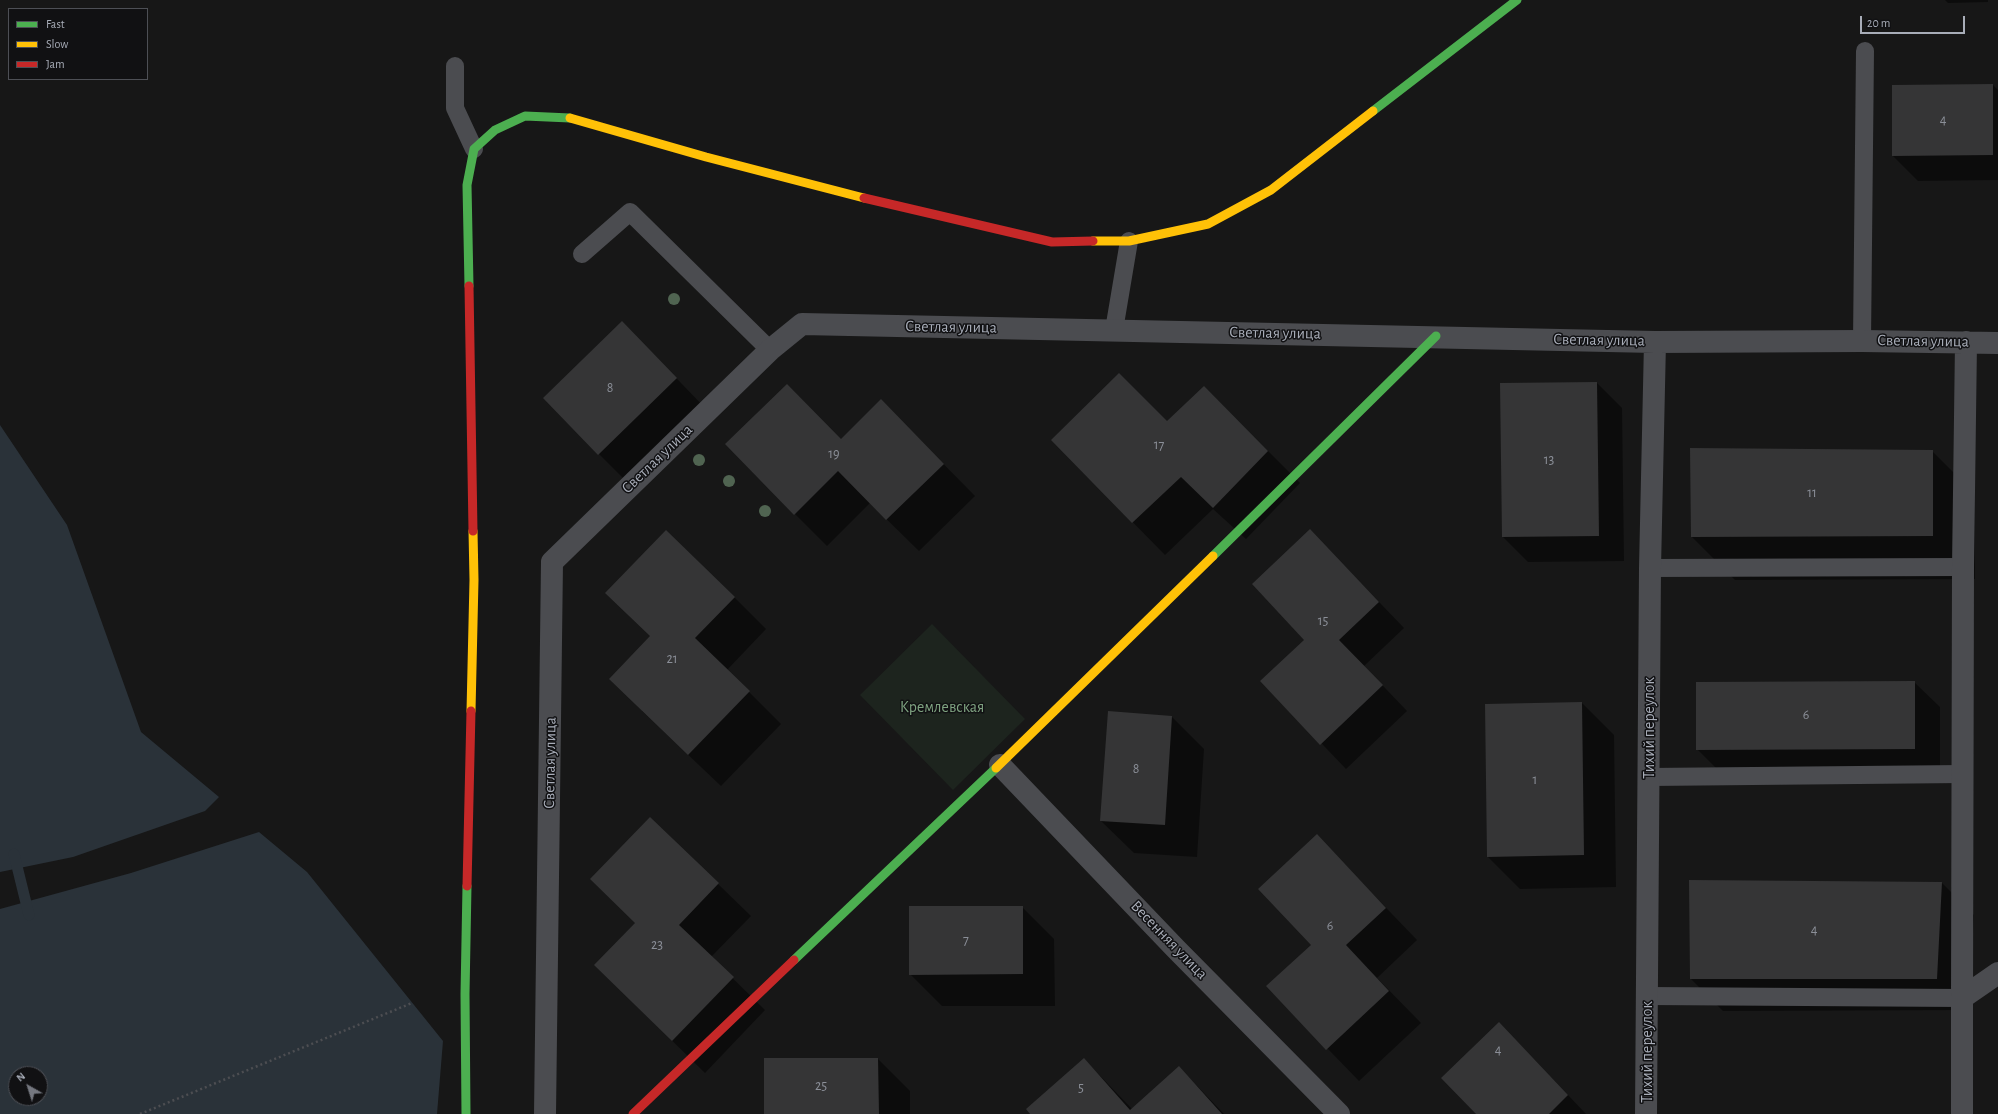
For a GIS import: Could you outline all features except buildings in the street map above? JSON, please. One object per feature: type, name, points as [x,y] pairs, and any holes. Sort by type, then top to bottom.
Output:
[{"type":"street","points":[[466,1114],[465,994],[474,580],[467,185],[474,149],[495,130],[525,116],[567,117],[706,157],[927,214],[1052,242],[1129,241],[1208,224],[1272,190],[1517,0]]},
{"type":"street","name":"Светлая улица","points":[[545,1114],[552,562],[770,350],[802,324],[1436,336],[1655,342],[1862,341],[1998,343]]},
{"type":"street","points":[[633,1114],[1000,765],[1436,336]]},
{"type":"street","name":"Тихий переулок","points":[[1646,1114],[1650,568],[1655,342]]},
{"type":"street","points":[[1962,1114],[1963,567],[1966,342]]},
{"type":"street","name":"Весенняя улица","points":[[1000,765],[1176,949],[1339,1114]]},
{"type":"street","points":[[1962,998],[1998,973]]},
{"type":"lane","points":[[1862,341],[1865,50]]},
{"type":"lane","points":[[455,66],[455,108],[474,149]]},
{"type":"lane","points":[[582,254],[630,212],[770,350]]},
{"type":"lane","points":[[1114,330],[1129,241]]},
{"type":"lane","points":[[1650,568],[1963,567]]},
{"type":"lane","points":[[1649,777],[1963,774]]},
{"type":"lane","points":[[1647,996],[1962,998]]},
{"type":"path","points":[[140,1114],[412,1003]]},
{"type":"green space","name":"Кремлевская","points":[[932,624],[1025,719],[953,790],[860,695]]},
{"type":"shaded area","points":[[0,425],[67,525],[141,732],[219,797],[205,811],[73,857],[0,872]]},
{"type":"shaded area","points":[[259,832],[307,872],[443,1041],[437,1114],[0,1114],[0,909],[131,873]]},
{"type":"waterway","points":[[14,854],[29,915]]},
{"type":"traffic: fast","points":[[1373,111],[1517,0]]},
{"type":"traffic: fast","points":[[469,286],[467,185],[474,149],[495,130],[525,116],[570,118]]},
{"type":"traffic: fast","points":[[1213,556],[1436,336]]},
{"type":"traffic: fast","points":[[794,960],[996,768]]},
{"type":"traffic: fast","points":[[466,1114],[465,994],[467,886]]},
{"type":"traffic: slow","points":[[1093,241],[1129,241],[1208,224],[1271,190],[1373,111]]},
{"type":"traffic: slow","points":[[570,118],[706,157],[864,198]]},
{"type":"traffic: slow","points":[[471,711],[474,580],[473,531]]},
{"type":"traffic: slow","points":[[996,768],[1213,556]]},
{"type":"traffic: jam","points":[[864,198],[1052,242],[1093,241]]},
{"type":"traffic: jam","points":[[469,286],[473,531]]},
{"type":"traffic: jam","points":[[467,886],[471,711]]},
{"type":"traffic: jam","points":[[633,1114],[794,960]]}]
